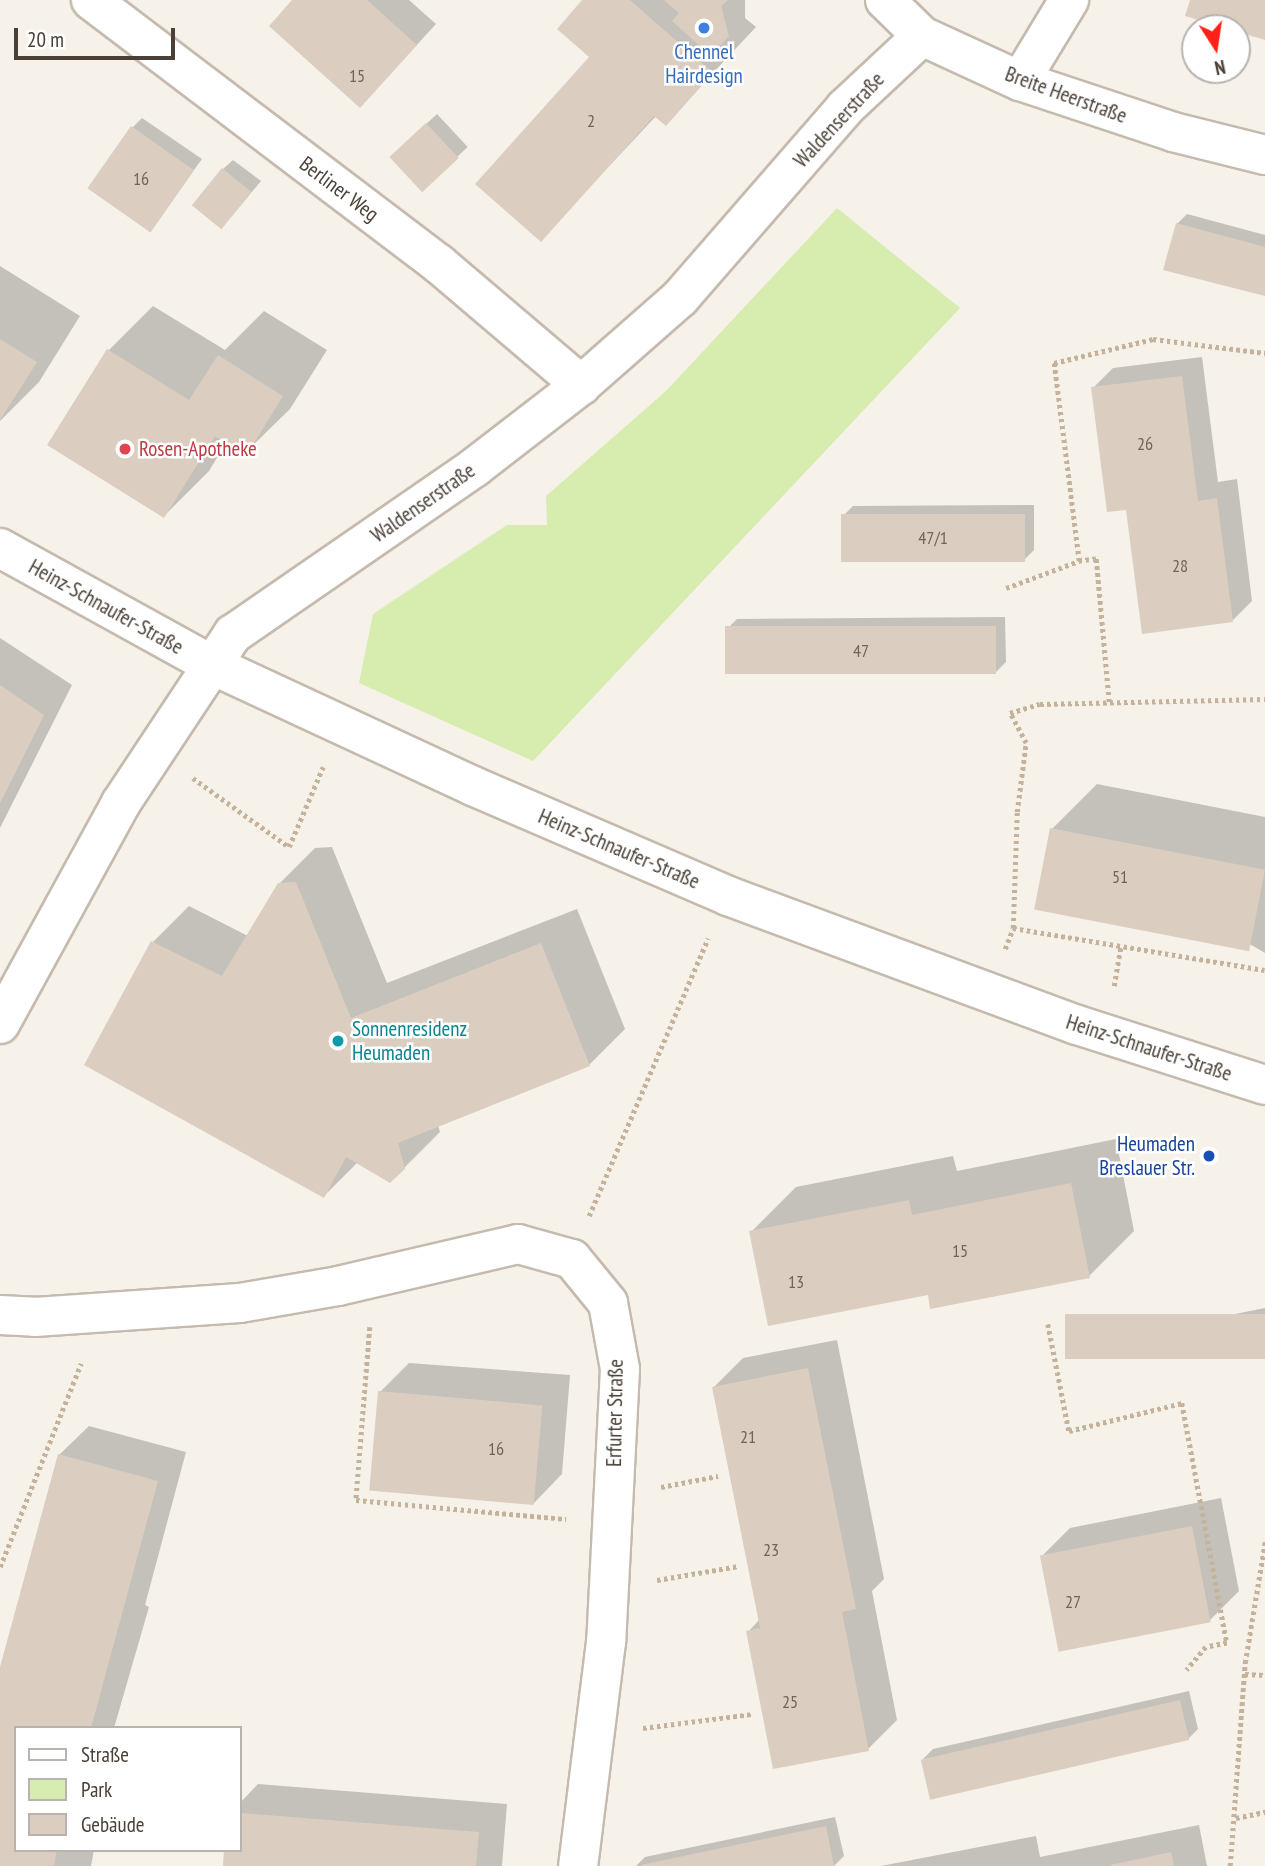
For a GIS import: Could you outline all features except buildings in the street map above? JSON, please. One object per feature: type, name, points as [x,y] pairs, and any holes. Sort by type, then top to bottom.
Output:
[{"type":"street","name":"Berliner Weg","points":[[91,0],[439,264],[581,385]]},
{"type":"street","name":"Breite Heerstraße","points":[[885,0],[922,36],[1020,81],[1173,132],[1265,155]]},
{"type":"street","points":[[1020,81],[1069,0]]},
{"type":"street","name":"Waldenserstraße","points":[[0,1024],[121,803],[210,664],[233,634],[475,467],[581,385],[680,298],[845,108],[922,36]]},
{"type":"street","name":"Heinz-Schnaufer-Straße","points":[[0,548],[210,664],[728,896],[988,992],[1265,1085]]},
{"type":"street","name":"Erfurter Straße","points":[[0,1315],[240,1303],[374,1278],[518,1244],[572,1259],[608,1303],[620,1369],[609,1589],[595,1734],[578,1866]]},
{"type":"path","points":[[1079,561],[1054,363],[1153,340],[1265,353]]},
{"type":"path","points":[[1006,588],[1079,561],[1096,559],[1109,702]]},
{"type":"path","points":[[988,992],[1013,928],[1017,812],[1026,743],[1010,713],[1040,704],[1265,699]]},
{"type":"path","points":[[155,750],[289,847],[341,724]]},
{"type":"path","points":[[594,1205],[728,896]]},
{"type":"path","points":[[1013,928],[1265,970]]},
{"type":"path","points":[[374,1278],[356,1500],[613,1509],[718,1476]]},
{"type":"path","points":[[0,1567],[101,1312]]},
{"type":"path","points":[[1048,1324],[1069,1431],[1182,1404],[1227,1643],[1206,1647],[1187,1670]]},
{"type":"path","points":[[1230,1866],[1236,1818],[1245,1674],[1265,1542]]},
{"type":"path","points":[[609,1589],[739,1566]]},
{"type":"path","points":[[1245,1674],[1265,1675]]},
{"type":"path","points":[[595,1734],[753,1714]]},
{"type":"path","points":[[1236,1818],[1265,1812]]},
{"type":"green space","points":[[837,208],[960,308],[533,761],[359,683],[373,614],[507,525],[547,525],[546,496],[666,391]]},
{"type":"place","name":"Chennel Hairdesign","points":[[704,28]]},
{"type":"place","name":"Rosen-Apotheke","points":[[125,449]]},
{"type":"place","name":"Sonnenresidenz Heumaden","points":[[338,1041]]},
{"type":"place","name":"Heumaden Breslauer Str.","points":[[1209,1156]]}]
